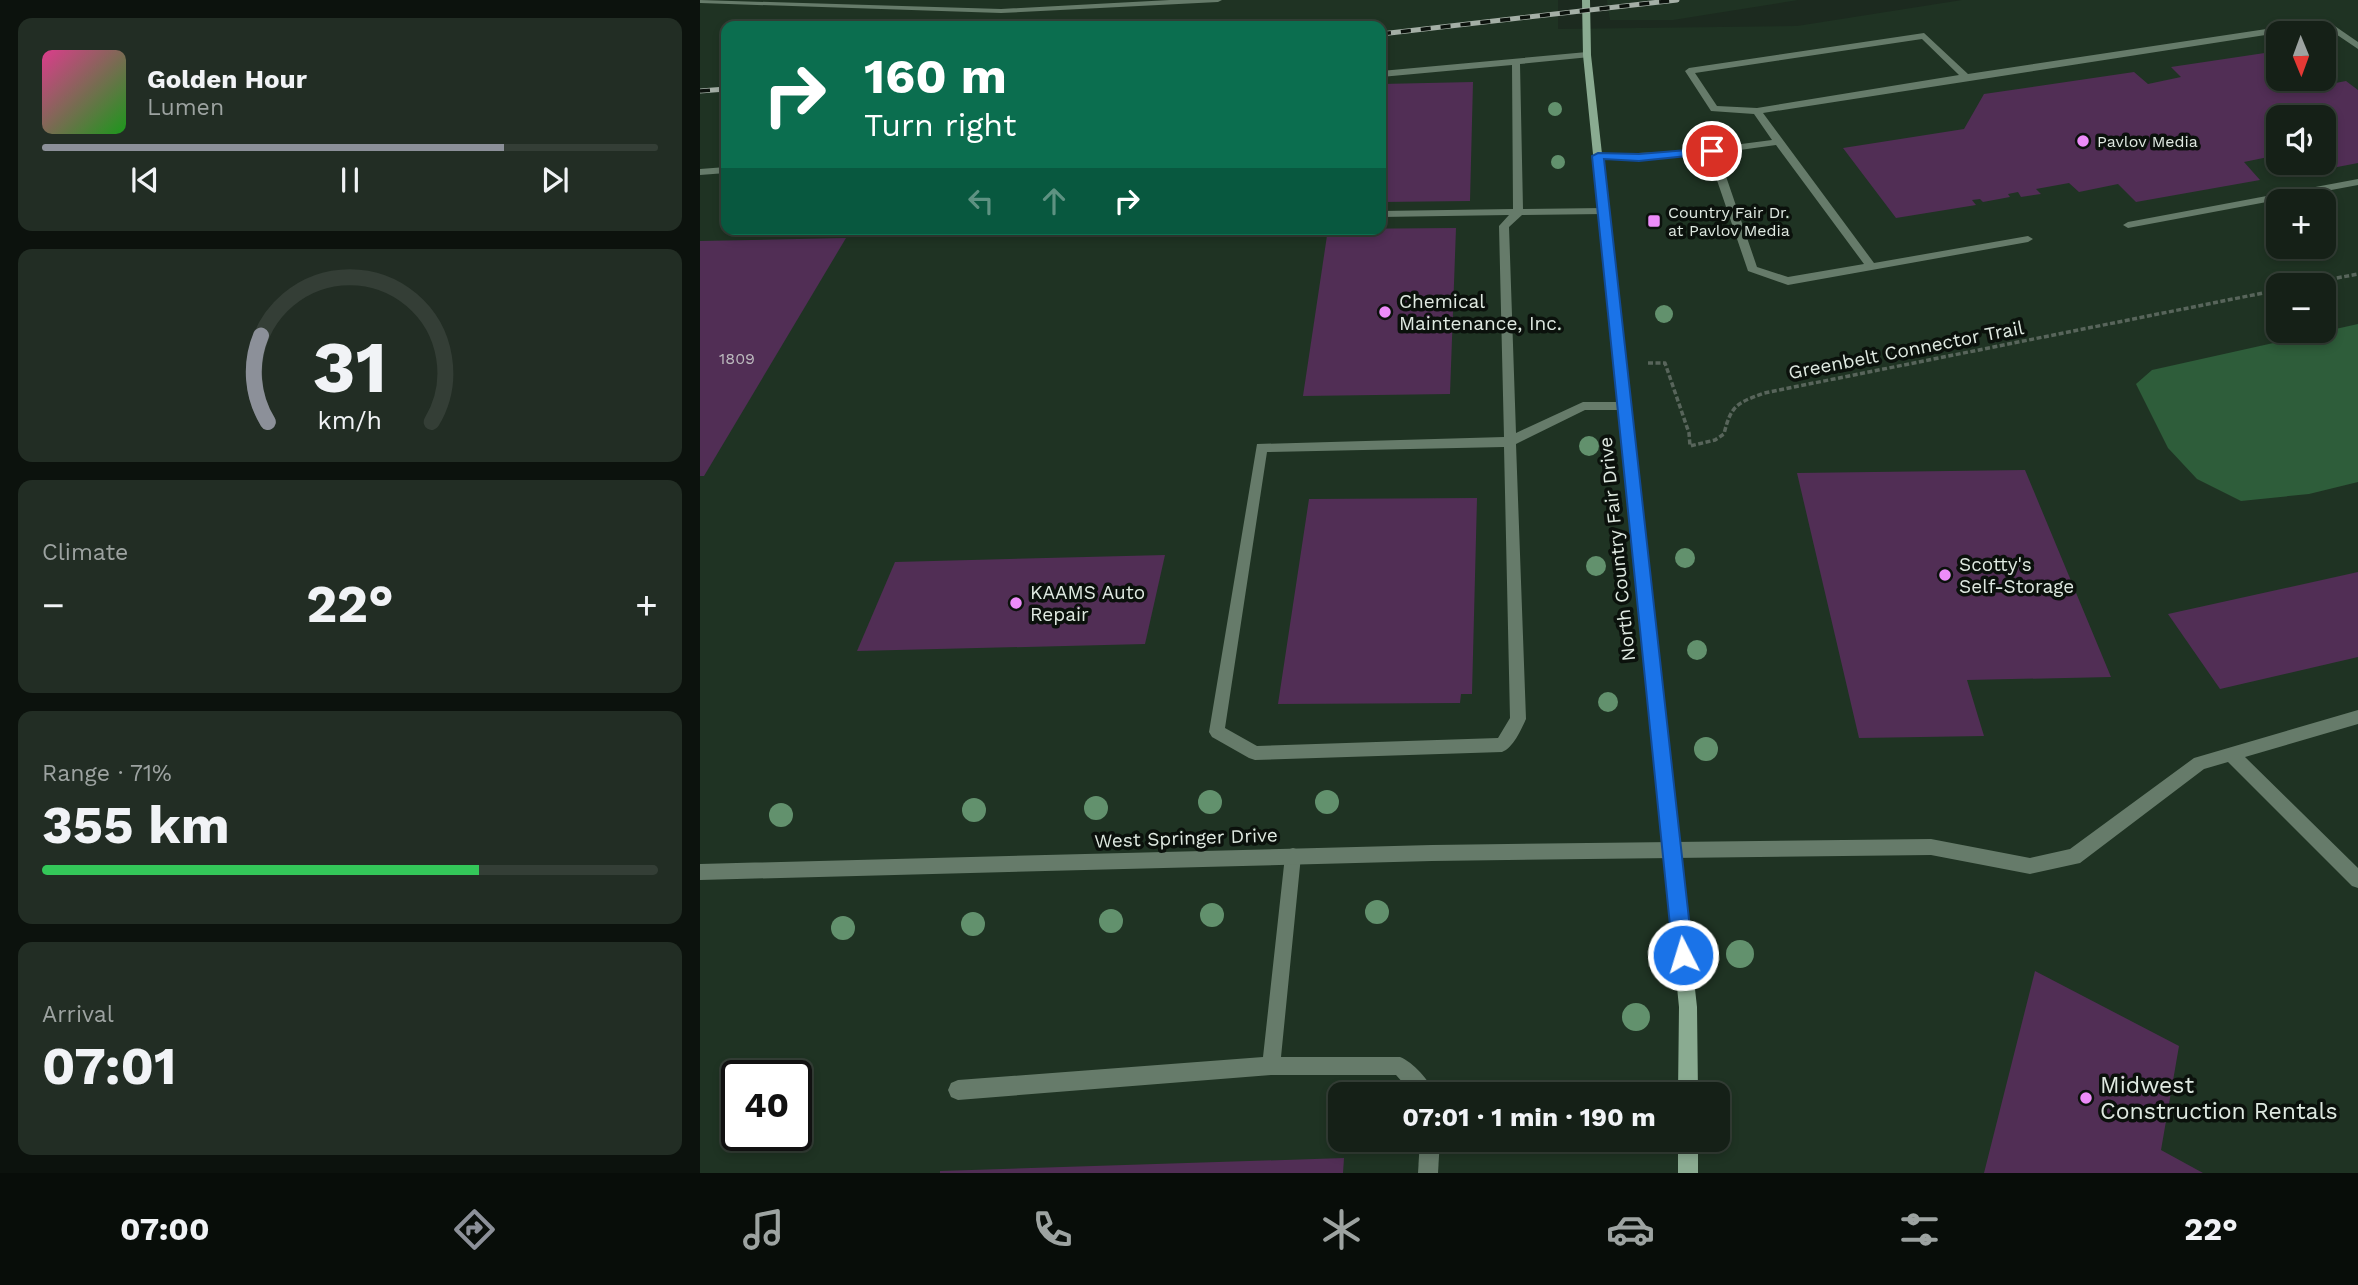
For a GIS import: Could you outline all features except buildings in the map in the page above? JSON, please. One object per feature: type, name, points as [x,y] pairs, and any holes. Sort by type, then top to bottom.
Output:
[{"type":"street","points":[[700,1],[1001,11],[1218,0]]},
{"type":"street","name":"North Country Fair Drive","points":[[1586,0],[1587,55],[1688,1007],[1688,1082]]},
{"type":"street","points":[[1966,77],[1924,36],[1689,71],[1714,109],[1757,111],[2326,23],[2358,46]]},
{"type":"street","points":[[1386,74],[1587,55]]},
{"type":"street","points":[[1516,62],[1518,212],[1504,226],[1510,442],[1518,719],[1502,745],[1255,753],[1217,732],[1261,447],[1510,442],[1583,406],[1625,406]]},
{"type":"street","points":[[1757,111],[1872,268]]},
{"type":"street","points":[[1598,156],[1639,157],[1778,142]]},
{"type":"street","points":[[1712,151],[1752,269],[1788,281],[2028,239]]},
{"type":"street","points":[[700,172],[721,170]]},
{"type":"street","points":[[2127,225],[2358,182]]},
{"type":"street","points":[[1386,214],[1604,211]]},
{"type":"street","name":"West Springer Drive","points":[[700,872],[1293,856],[1931,847],[2030,866],[2074,857],[2200,763],[2358,717]]},
{"type":"street","points":[[2231,754],[2358,880]]},
{"type":"street","points":[[1271,1066],[1293,856]]},
{"type":"street","points":[[958,1090],[1271,1066],[1400,1066],[1415,1082]]},
{"type":"street","points":[[1428,1173],[1429,1152]]},
{"type":"street","points":[[1688,1152],[1688,1173]]},
{"type":"path","points":[[2336,278],[2358,274]]},
{"type":"path","name":"Greenbelt Connector Trail","points":[[1620,363],[1665,363],[1689,433],[1690,446],[1715,440],[1724,434],[1729,414],[1740,402],[1764,393],[2266,292]]},
{"type":"shaded area","points":[[700,0],[1558,0],[1558,29],[1797,26],[1962,0],[2358,0],[2358,1173],[700,1173]]},
{"type":"shaded area","points":[[1607,0],[1798,0],[1673,20],[1610,20]]},
{"type":"shaded area","points":[[2358,324],[2358,482],[2309,494],[2241,501],[2197,479],[2168,448],[2136,384],[2152,370],[2273,343],[2336,343],[2336,329]]},
{"type":"railway","points":[[1386,33],[1677,0]]},
{"type":"railway","points":[[700,91],[721,89]]},
{"type":"place","name":"Pavlov Media","points":[[2083,141]]},
{"type":"place","name":"Country Fair Dr. at Pavlov Media","points":[[1654,221]]},
{"type":"place","name":"Chemical Maintenance, Inc.","points":[[1385,312]]},
{"type":"place","name":"Scotty's Self-Storage","points":[[1945,575]]},
{"type":"place","name":"KAAMS Auto Repair","points":[[1016,603]]},
{"type":"place","name":"Midwest Construction Rentals","points":[[2086,1098]]},
{"type":"route","points":[[1683,955],[1598,156],[1639,157],[1712,151]]}]
